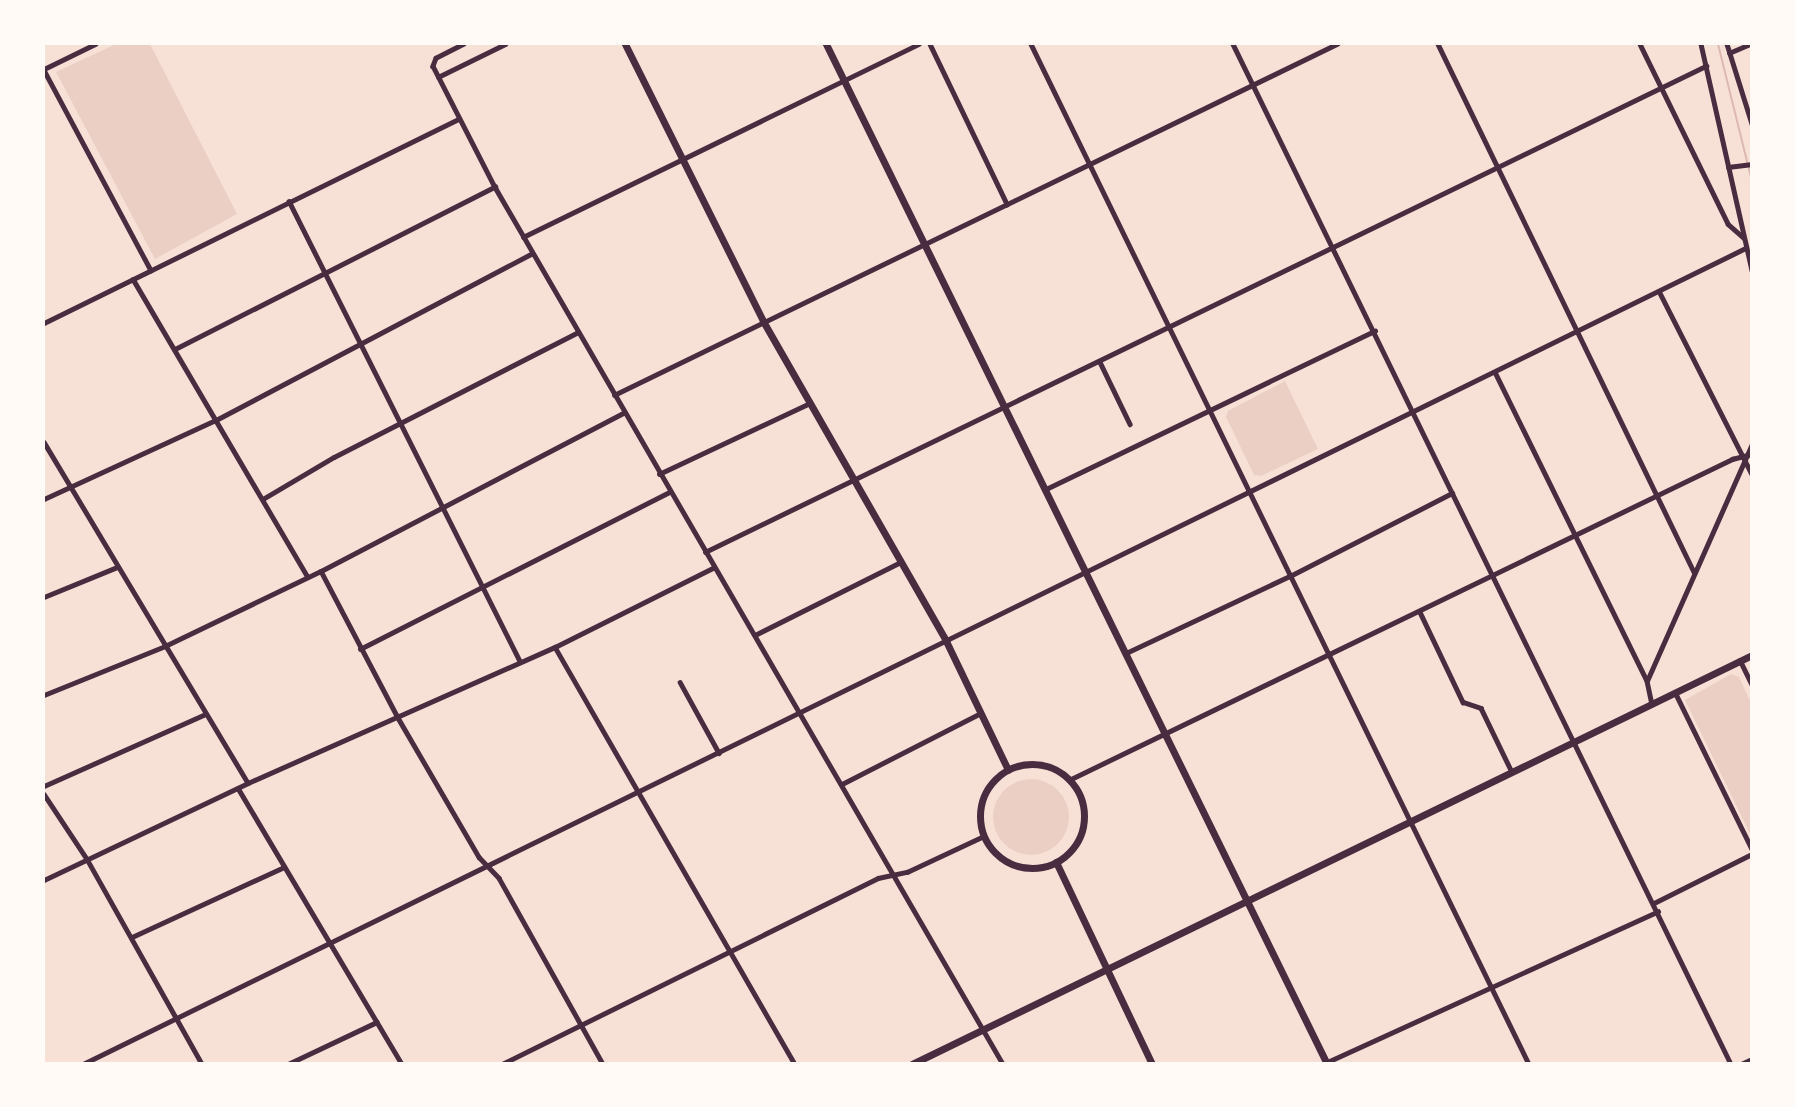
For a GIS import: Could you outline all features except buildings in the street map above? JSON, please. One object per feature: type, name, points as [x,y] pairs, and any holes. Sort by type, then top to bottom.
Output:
[{"type":"main road","points":[[625,44],[763,321],[946,641],[1008,770]]},
{"type":"main road","points":[[826,44],[1005,409],[1047,489],[1325,1063]]},
{"type":"main road","points":[[912,1064],[1752,655]]},
{"type":"main road","points":[[1040,765],[1070,780],[1082,804],[1082,831],[1072,849],[1056,862],[1040,867],[1015,864],[993,850],[984,836],[981,805],[996,779],[1008,770],[1040,765]]},
{"type":"main road","points":[[1056,862],[1152,1064]]},
{"type":"street","points":[[95,44],[44,70],[151,270]]},
{"type":"street","points":[[464,44],[436,58],[433,66],[459,119],[531,254],[713,568],[801,713],[1003,1064]]},
{"type":"street","points":[[438,77],[505,44]]},
{"type":"street","points":[[523,237],[918,44]]},
{"type":"street","points":[[930,44],[1007,204]]},
{"type":"street","points":[[1031,44],[1529,1064]]},
{"type":"street","points":[[1233,44],[1576,741],[1731,1064]]},
{"type":"street","points":[[614,395],[1337,44]]},
{"type":"street","points":[[1438,44],[1694,572]]},
{"type":"street","points":[[1640,44],[1728,224],[1744,238]]},
{"type":"street","points":[[1701,44],[1752,270]]},
{"type":"street","points":[[1727,44],[1752,124]]},
{"type":"street","points":[[1729,53],[1750,44]]},
{"type":"street","points":[[705,552],[1005,409],[1706,66]]},
{"type":"street","points":[[44,323],[459,119]]},
{"type":"street","points":[[1728,167],[1752,164]]},
{"type":"street","points":[[175,349],[495,187]]},
{"type":"street","points":[[289,201],[403,422],[520,661]]},
{"type":"street","points":[[83,1064],[1746,248]]},
{"type":"street","points":[[44,499],[216,420],[361,341],[531,254]]},
{"type":"street","points":[[133,279],[307,576]]},
{"type":"street","points":[[1659,291],[1752,474]]},
{"type":"street","points":[[1047,489],[1375,331]]},
{"type":"street","points":[[263,499],[403,422],[578,332]]},
{"type":"street","points":[[1100,362],[1130,424]]},
{"type":"street","points":[[1496,372],[1647,681],[1652,704]]},
{"type":"street","points":[[659,474],[810,403]]},
{"type":"street","points":[[44,695],[165,646],[321,571],[623,413]]},
{"type":"street","points":[[44,442],[248,783]]},
{"type":"street","points":[[1647,681],[1752,444]]},
{"type":"street","points":[[1070,780],[1331,657],[1732,459],[1744,458],[1752,454]]},
{"type":"street","points":[[360,650],[670,492]]},
{"type":"street","points":[[1126,653],[1290,576],[1452,493]]},
{"type":"street","points":[[755,635],[901,562]]},
{"type":"street","points":[[44,597],[117,567]]},
{"type":"street","points":[[44,880],[248,783],[555,647],[713,568]]},
{"type":"street","points":[[321,571],[360,650],[397,716],[486,866],[499,878],[603,1064]]},
{"type":"street","points":[[1420,612],[1463,702],[1481,708],[1512,772]]},
{"type":"street","points":[[555,647],[640,790],[795,1064]]},
{"type":"street","points":[[1740,660],[1752,684]]},
{"type":"street","points":[[680,682],[718,753]]},
{"type":"street","points":[[1675,692],[1752,849]]},
{"type":"street","points":[[842,784],[982,713]]},
{"type":"street","points":[[44,786],[206,714]]},
{"type":"street","points":[[238,788],[402,1064]]},
{"type":"street","points":[[44,794],[87,860],[202,1064]]},
{"type":"street","points":[[502,1064],[878,878],[893,876],[984,836]]},
{"type":"street","points":[[1654,903],[1752,854]]},
{"type":"street","points":[[132,937],[284,867]]},
{"type":"street","points":[[1325,1063],[1658,911]]},
{"type":"street","points":[[288,1064],[376,1022]]},
{"type":"street","points":[[1741,1064],[1752,1059]]},
{"type":"shaded area","points":[[116,44],[150,44],[237,214],[155,259],[56,72]]},
{"type":"shaded area","points":[[1285,381],[1318,449],[1261,476],[1254,475],[1226,417],[1228,411]]},
{"type":"shaded area","points":[[1731,674],[1739,677],[1751,703],[1751,836],[1685,700]]},
{"type":"shaded area","points":[[1031,779],[1045,782],[1058,790],[1066,803],[1069,817],[1066,831],[1058,844],[1045,852],[1031,855],[1017,852],[1004,844],[996,831],[993,817],[996,803],[1004,790],[1017,782]]},
{"type":"waterway","points":[[1718,44],[1752,181]]}]
